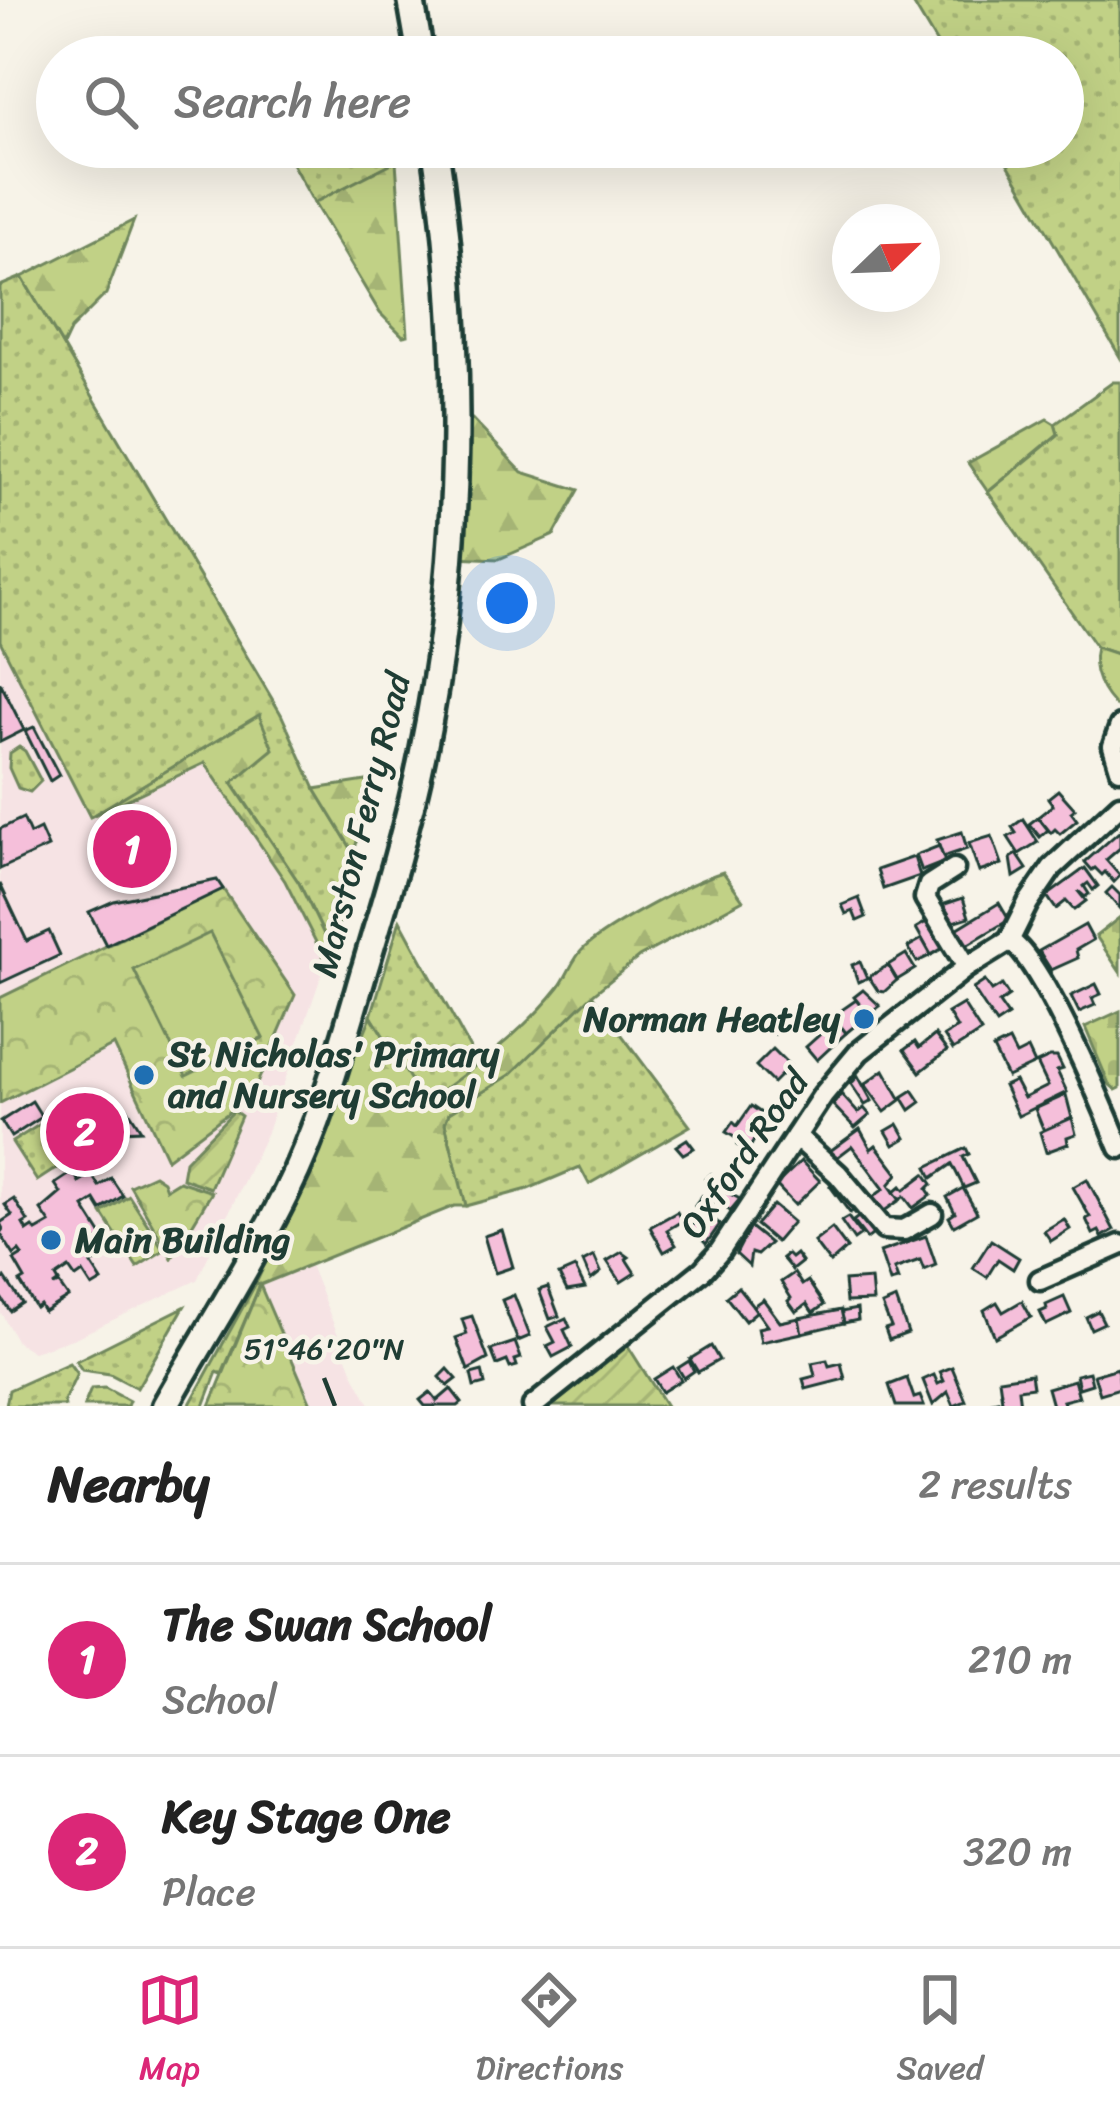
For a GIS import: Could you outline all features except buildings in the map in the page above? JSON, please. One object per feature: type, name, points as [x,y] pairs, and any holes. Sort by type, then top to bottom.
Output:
[{"type":"main road","points":[[411,0],[417,36]]},
{"type":"main road","name":"Marston Ferry Road","points":[[165,1406],[286,1192],[329,1086],[398,856],[423,754],[448,569],[454,417],[451,289],[437,168]]},
{"type":"street","points":[[1120,726],[1113,746],[1120,769]]},
{"type":"street","points":[[1120,805],[1052,868],[1009,941],[1022,946],[1112,1105],[1120,1148]]},
{"type":"street","points":[[954,869],[929,885],[925,898],[967,968]]},
{"type":"street","name":"Oxford Road","points":[[533,1406],[703,1270],[823,1095],[859,1052],[1009,941]]},
{"type":"street","points":[[796,1136],[838,1174],[884,1228],[904,1230],[932,1214]]},
{"type":"street","points":[[1040,1280],[1120,1245]]},
{"type":"shaded area","name":"St Nicholas' Primary and Nursery School","points":[[0,641],[89,817],[205,763],[285,881],[326,962],[267,1132],[197,1280],[75,1338],[33,1352],[17,1342],[0,1311]]},
{"type":"shaded area","points":[[310,1265],[371,1406],[312,1406],[260,1285]]},
{"type":"green space","points":[[911,0],[1120,0],[1120,357],[1010,168],[1084,168],[1084,36],[932,36]]},
{"type":"green space","points":[[295,168],[382,168],[314,203]]},
{"type":"green space","points":[[382,168],[396,168],[408,335],[403,336],[380,313],[314,203]]},
{"type":"green space","points":[[134,220],[106,294],[71,329],[63,346],[22,277]]},
{"type":"green space","points":[[22,277],[281,714],[315,789],[354,853],[333,953],[299,883],[232,782],[259,716],[90,817],[0,641],[0,286]]},
{"type":"green space","points":[[1113,382],[1120,382],[1120,655],[1096,647],[988,492],[1058,435],[1055,424]]},
{"type":"green space","points":[[472,419],[522,472],[579,490],[554,535],[499,559],[455,557],[462,420]]},
{"type":"green space","points":[[1047,419],[1058,434],[988,492],[968,463]]},
{"type":"green space","points":[[1096,647],[1120,655],[1120,710],[1099,682]]},
{"type":"green space","points":[[259,715],[273,749],[232,783],[299,883],[333,953],[326,962],[285,881],[205,763],[90,817]]},
{"type":"green space","points":[[19,747],[41,781],[30,792],[18,788],[9,768],[10,753]]},
{"type":"green space","points":[[372,780],[354,853],[315,789]]},
{"type":"green space","points":[[723,872],[743,900],[639,957],[592,995],[510,1075],[449,1113],[445,1123],[466,1206],[454,1206],[256,1283],[308,1172],[371,1016],[425,1103],[529,1020],[559,987],[580,952],[596,939],[671,894]]},
{"type":"green space","points":[[223,889],[295,995],[252,1095],[167,1159],[114,1045],[0,1103],[0,998]]},
{"type":"green space","points":[[1120,917],[1120,972],[1096,936]]},
{"type":"green space","points":[[400,920],[479,1065],[424,1103],[371,1016]]},
{"type":"green space","points":[[210,933],[263,1038],[186,1076],[134,970]]},
{"type":"green space","points":[[592,995],[690,1126],[589,1184],[580,1167],[528,1189],[466,1206],[445,1123],[449,1113],[509,1075]]},
{"type":"green space","points":[[1120,1011],[1120,1088],[1116,1090],[1109,1084],[1085,1027]]},
{"type":"green space","points":[[234,1111],[241,1116],[210,1188],[182,1178],[185,1161]]},
{"type":"green space","points":[[42,1123],[66,1162],[37,1181],[12,1142]]},
{"type":"green space","points":[[154,1175],[166,1189],[179,1181],[212,1192],[172,1258],[130,1186]]},
{"type":"green space","points":[[129,1196],[164,1250],[137,1267],[102,1213]]},
{"type":"green space","points":[[256,1283],[260,1285],[222,1374],[217,1372],[204,1406],[189,1406]]},
{"type":"green space","points":[[260,1285],[312,1406],[210,1406]]},
{"type":"green space","points":[[184,1307],[137,1388],[110,1374],[82,1370],[76,1361]]},
{"type":"green space","points":[[628,1346],[666,1406],[552,1406]]},
{"type":"green space","points":[[69,1363],[77,1374],[65,1406],[6,1406],[9,1390]]},
{"type":"green space","points":[[105,1388],[129,1401],[127,1406],[84,1406],[91,1389]]},
{"type":"place","name":"The Swan School","points":[[132,849]]},
{"type":"place","name":"Norman Heatley","points":[[864,1019]]},
{"type":"place","name":"St Nicholas' Primary and Nursery School","points":[[144,1075]]},
{"type":"place","name":"Key Stage One","points":[[85,1132]]},
{"type":"place","name":"Main Building","points":[[51,1240]]}]
